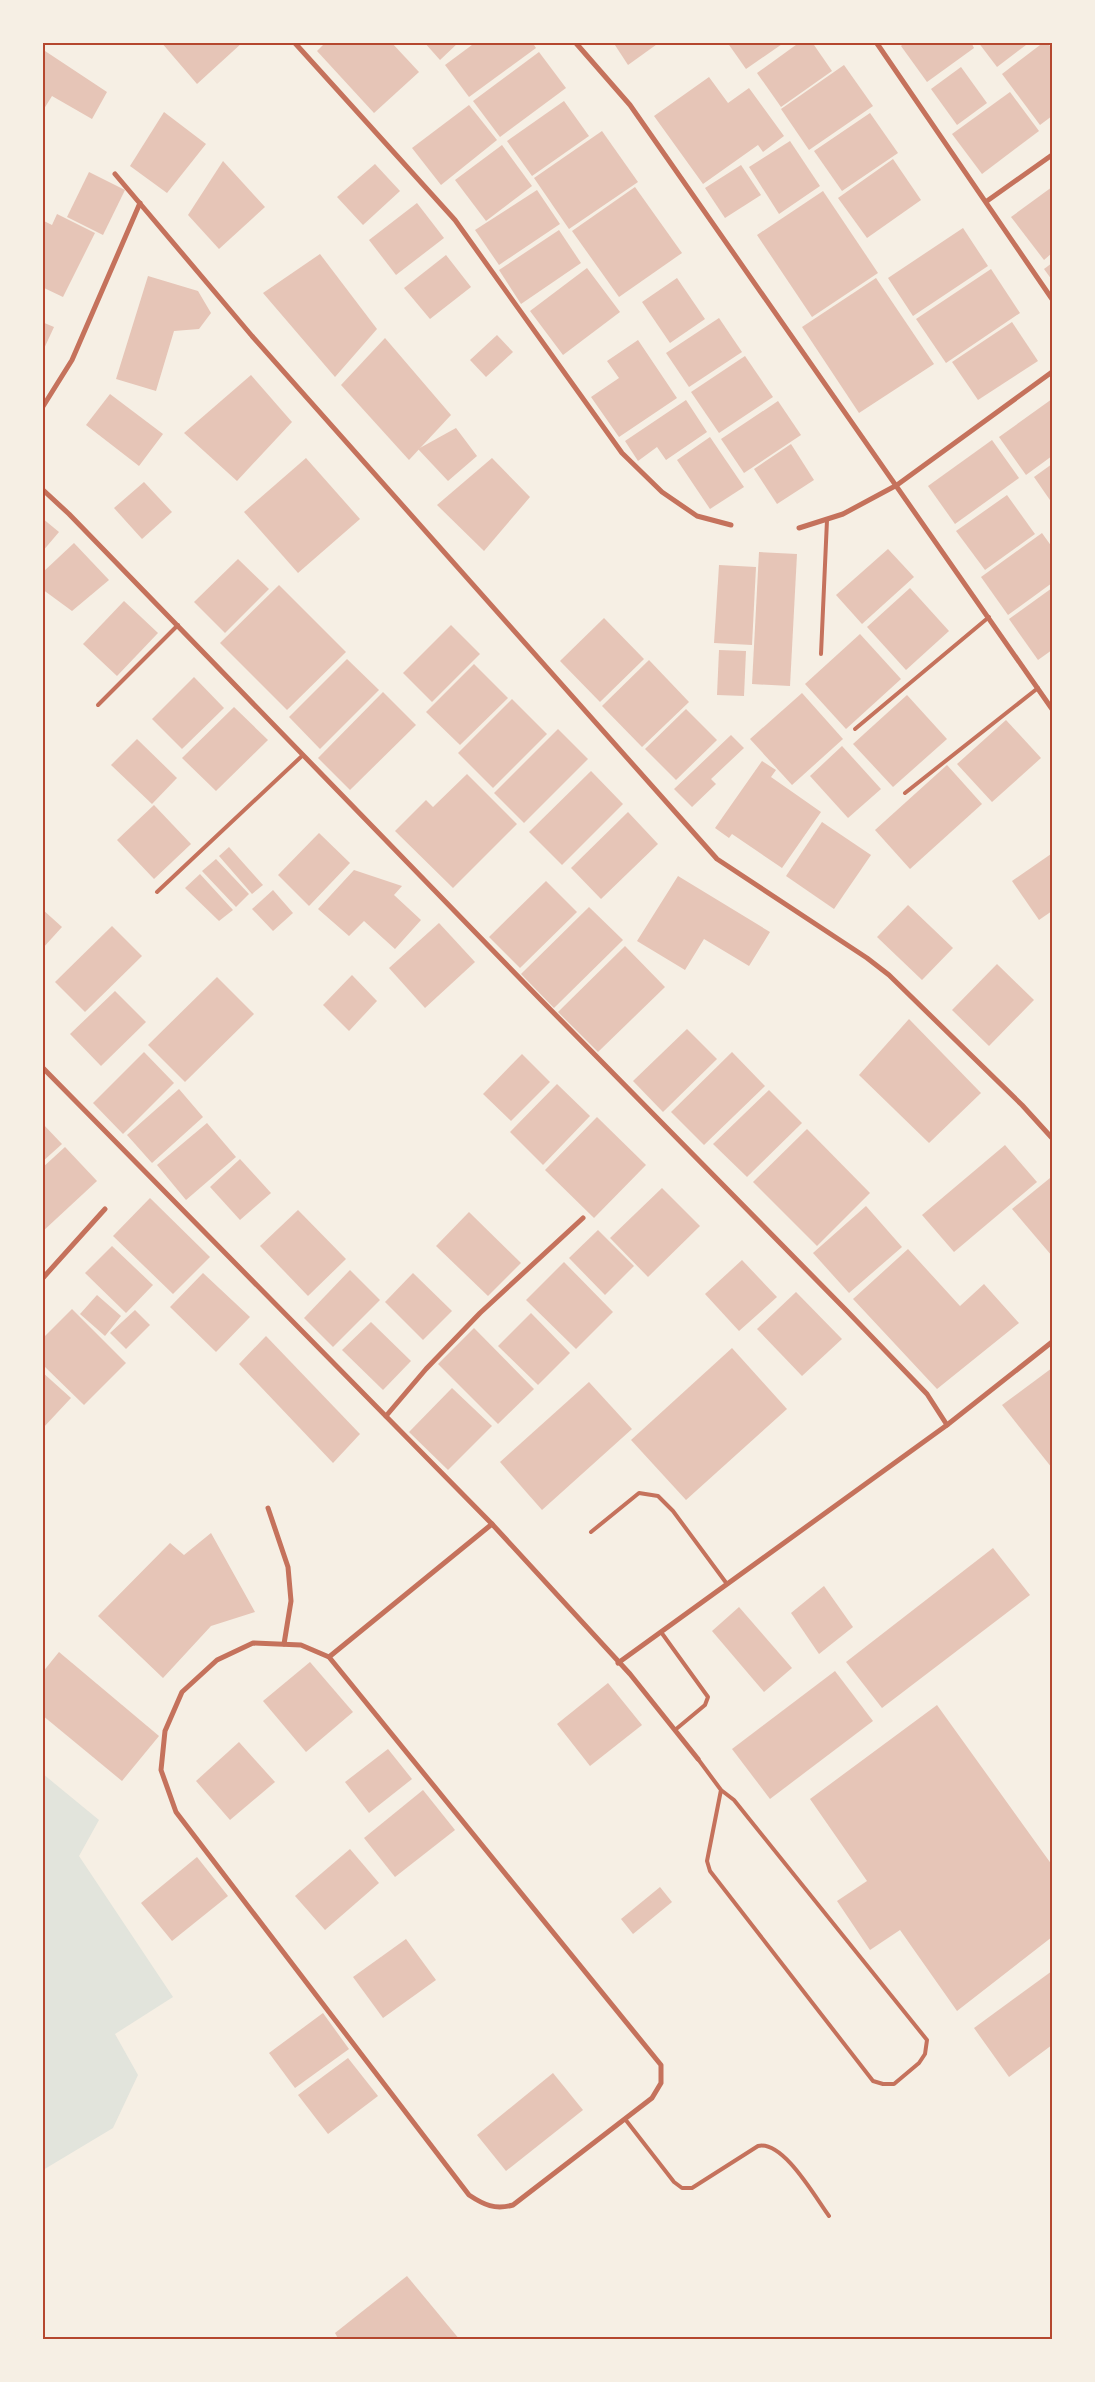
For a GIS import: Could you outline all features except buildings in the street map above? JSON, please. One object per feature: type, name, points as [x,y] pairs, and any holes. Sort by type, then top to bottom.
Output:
[{"type":"street","points":[[294,42],[455,220],[622,453],[662,492],[697,516],[731,526]]},
{"type":"street","points":[[575,42],[630,105],[1052,709]]},
{"type":"street","points":[[876,42],[987,201],[1052,299]]},
{"type":"street","points":[[987,201],[1052,154]]},
{"type":"street","points":[[116,174],[252,336],[717,859],[889,975],[1022,1105],[1052,1138]]},
{"type":"street","points":[[42,408],[72,360],[140,203]]},
{"type":"street","points":[[799,528],[827,520],[897,485],[1052,372]]},
{"type":"street","points":[[42,489],[178,625],[853,1317],[927,1394],[947,1425]]},
{"type":"street","points":[[42,1067],[492,1524],[630,1674],[698,1759]]},
{"type":"street","points":[[42,1279],[105,1209]]},
{"type":"street","points":[[386,1416],[426,1369],[480,1313],[583,1218]]},
{"type":"street","points":[[618,1663],[947,1425],[1052,1342]]},
{"type":"street","points":[[268,1508],[288,1568],[291,1601],[284,1644]]},
{"type":"street","points":[[329,1657],[492,1524]]},
{"type":"street","points":[[253,1643],[284,1644],[301,1645],[329,1657],[661,2065],[661,2083],[657,2091],[513,2205],[503,2208],[492,2207],[469,2194],[176,1812],[161,1770],[165,1732],[182,1692],[217,1660],[253,1643]]},
{"type":"lane","points":[[821,654],[827,520]]},
{"type":"lane","points":[[856,729],[988,616]]},
{"type":"lane","points":[[98,705],[178,625]]},
{"type":"lane","points":[[905,793],[1038,688]]},
{"type":"lane","points":[[157,892],[303,755]]},
{"type":"lane","points":[[591,1532],[640,1493],[658,1496],[673,1511],[727,1584]]},
{"type":"lane","points":[[661,1632],[708,1697],[705,1705],[675,1730]]},
{"type":"lane","points":[[698,1759],[721,1790],[734,1800],[928,2040],[925,2054],[919,2063],[894,2084],[872,2081],[710,1871],[707,1860],[721,1790]]},
{"type":"lane","points":[[625,2118],[674,2182],[682,2188],[692,2188],[758,2146],[764,2145],[775,2148],[785,2157],[829,2216]]},
{"type":"shaded area","points":[[43,1774],[99,1820],[79,1856],[173,1997],[115,2034],[138,2075],[113,2128],[43,2170]]}]
